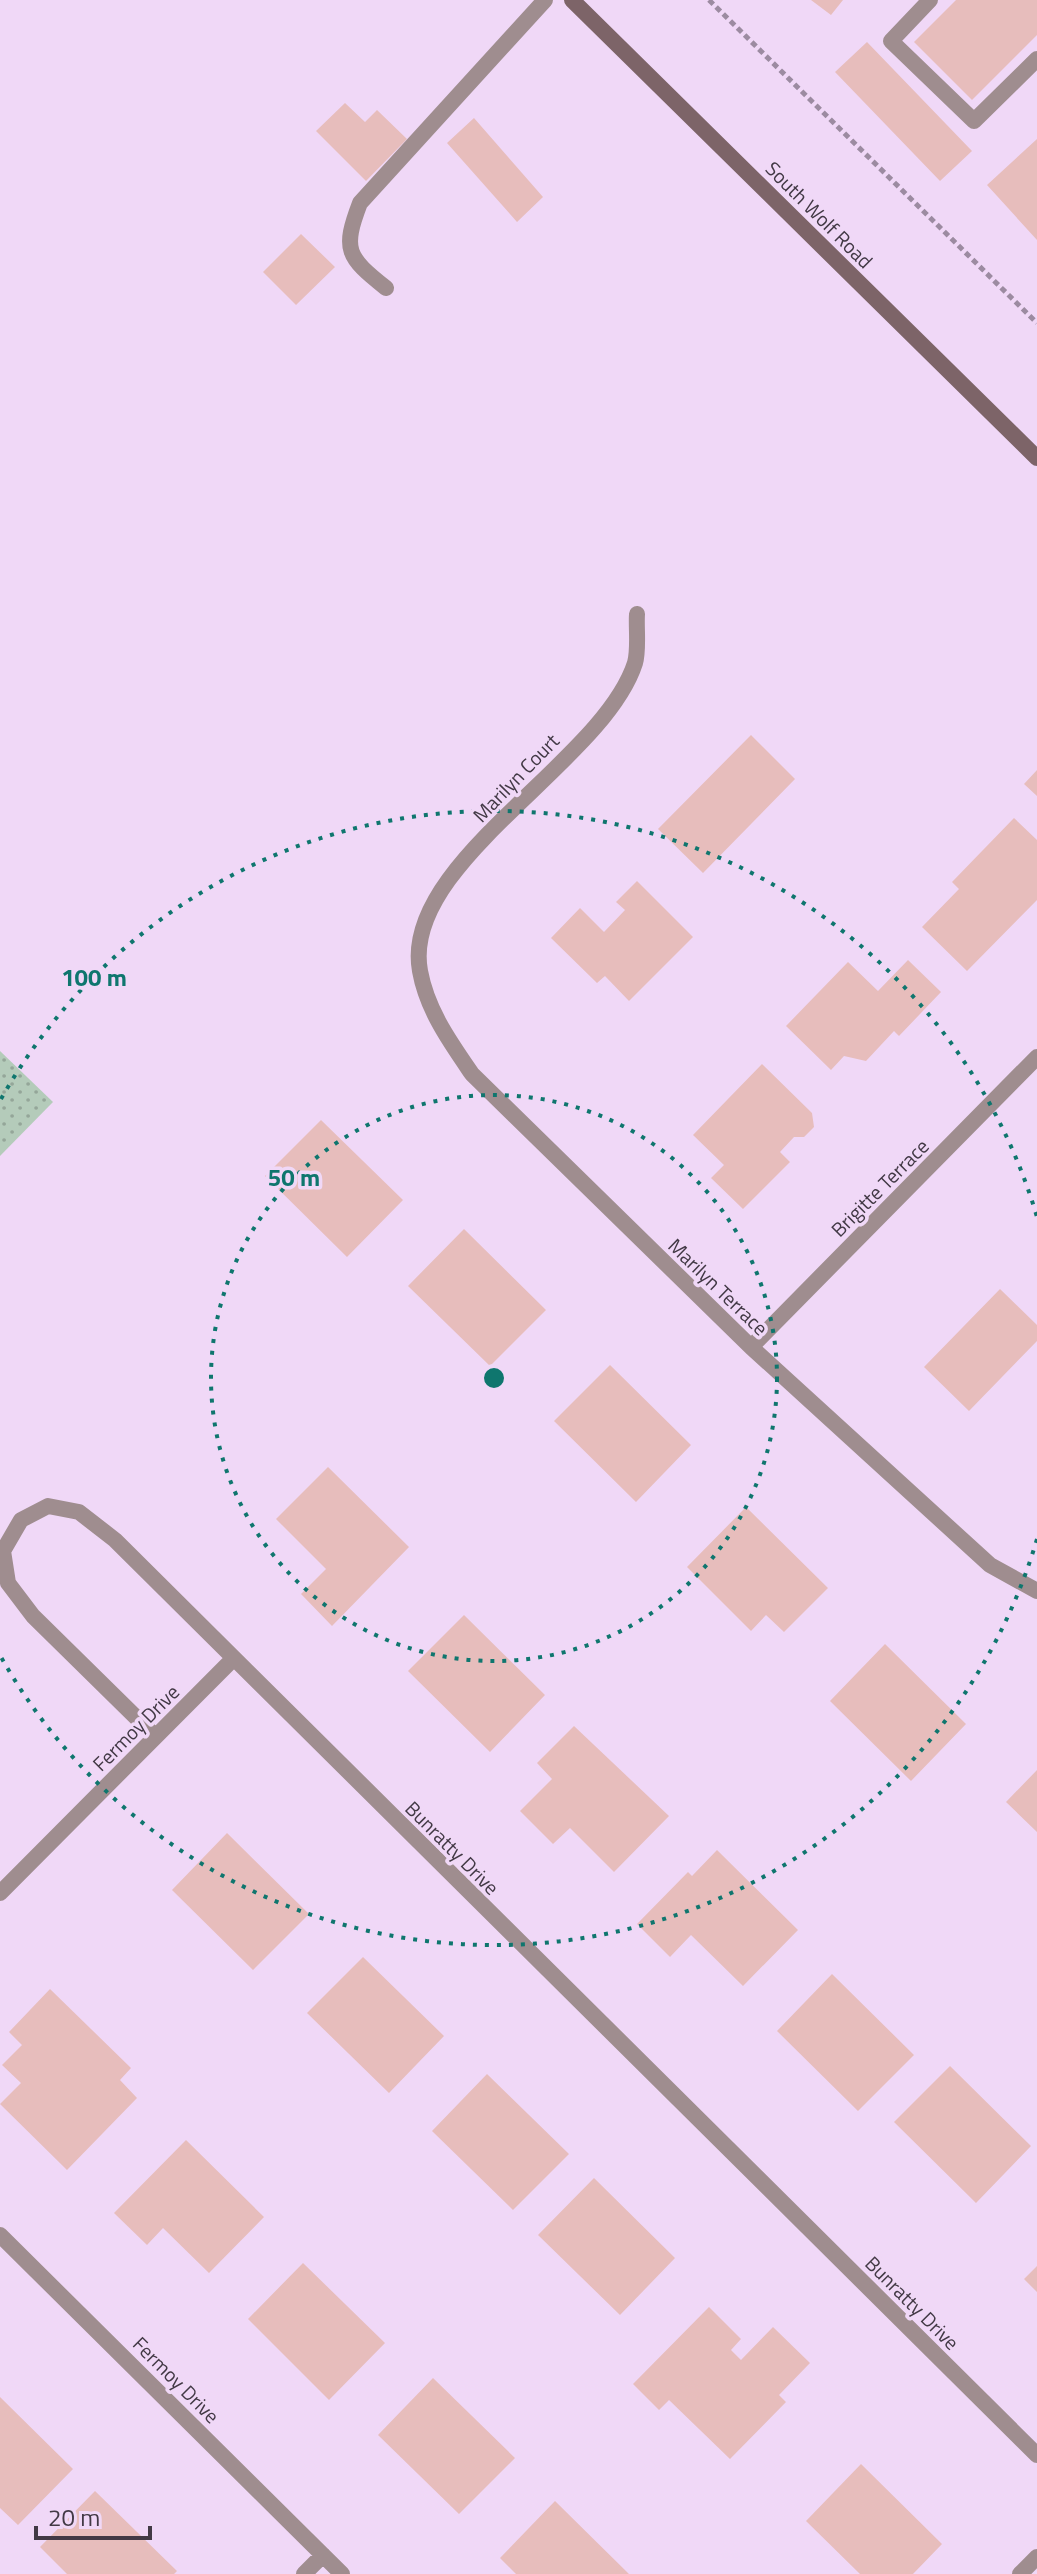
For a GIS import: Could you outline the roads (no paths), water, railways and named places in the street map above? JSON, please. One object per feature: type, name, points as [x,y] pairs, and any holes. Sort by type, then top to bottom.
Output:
[{"type":"main road","name":"South Wolf Road","points":[[572,0],[1037,458]]},
{"type":"street","points":[[386,288],[356,263],[348,235],[360,203],[545,0]]},
{"type":"street","points":[[930,0],[891,41],[974,121],[1037,59]]},
{"type":"street","name":"Marilyn Court","points":[[419,969],[424,921],[446,881],[608,711],[635,662],[637,614]]},
{"type":"street","name":"Marilyn Terrace","points":[[419,969],[438,1024],[472,1074],[751,1347],[990,1565],[1037,1591]]},
{"type":"street","name":"Brigitte Terrace","points":[[751,1347],[1037,1057]]},
{"type":"street","name":"Bunratty Drive","points":[[155,1736],[33,1616],[8,1583],[3,1551],[21,1520],[48,1506],[79,1512],[115,1540],[1037,2455]]},
{"type":"street","name":"Fermoy Drive","points":[[0,1893],[233,1659]]},
{"type":"street","name":"Fermoy Drive","points":[[0,2235],[342,2574]]},
{"type":"street","points":[[304,2574],[323,2555]]},
{"type":"street","points":[[1020,2574],[1037,2557]]}]
